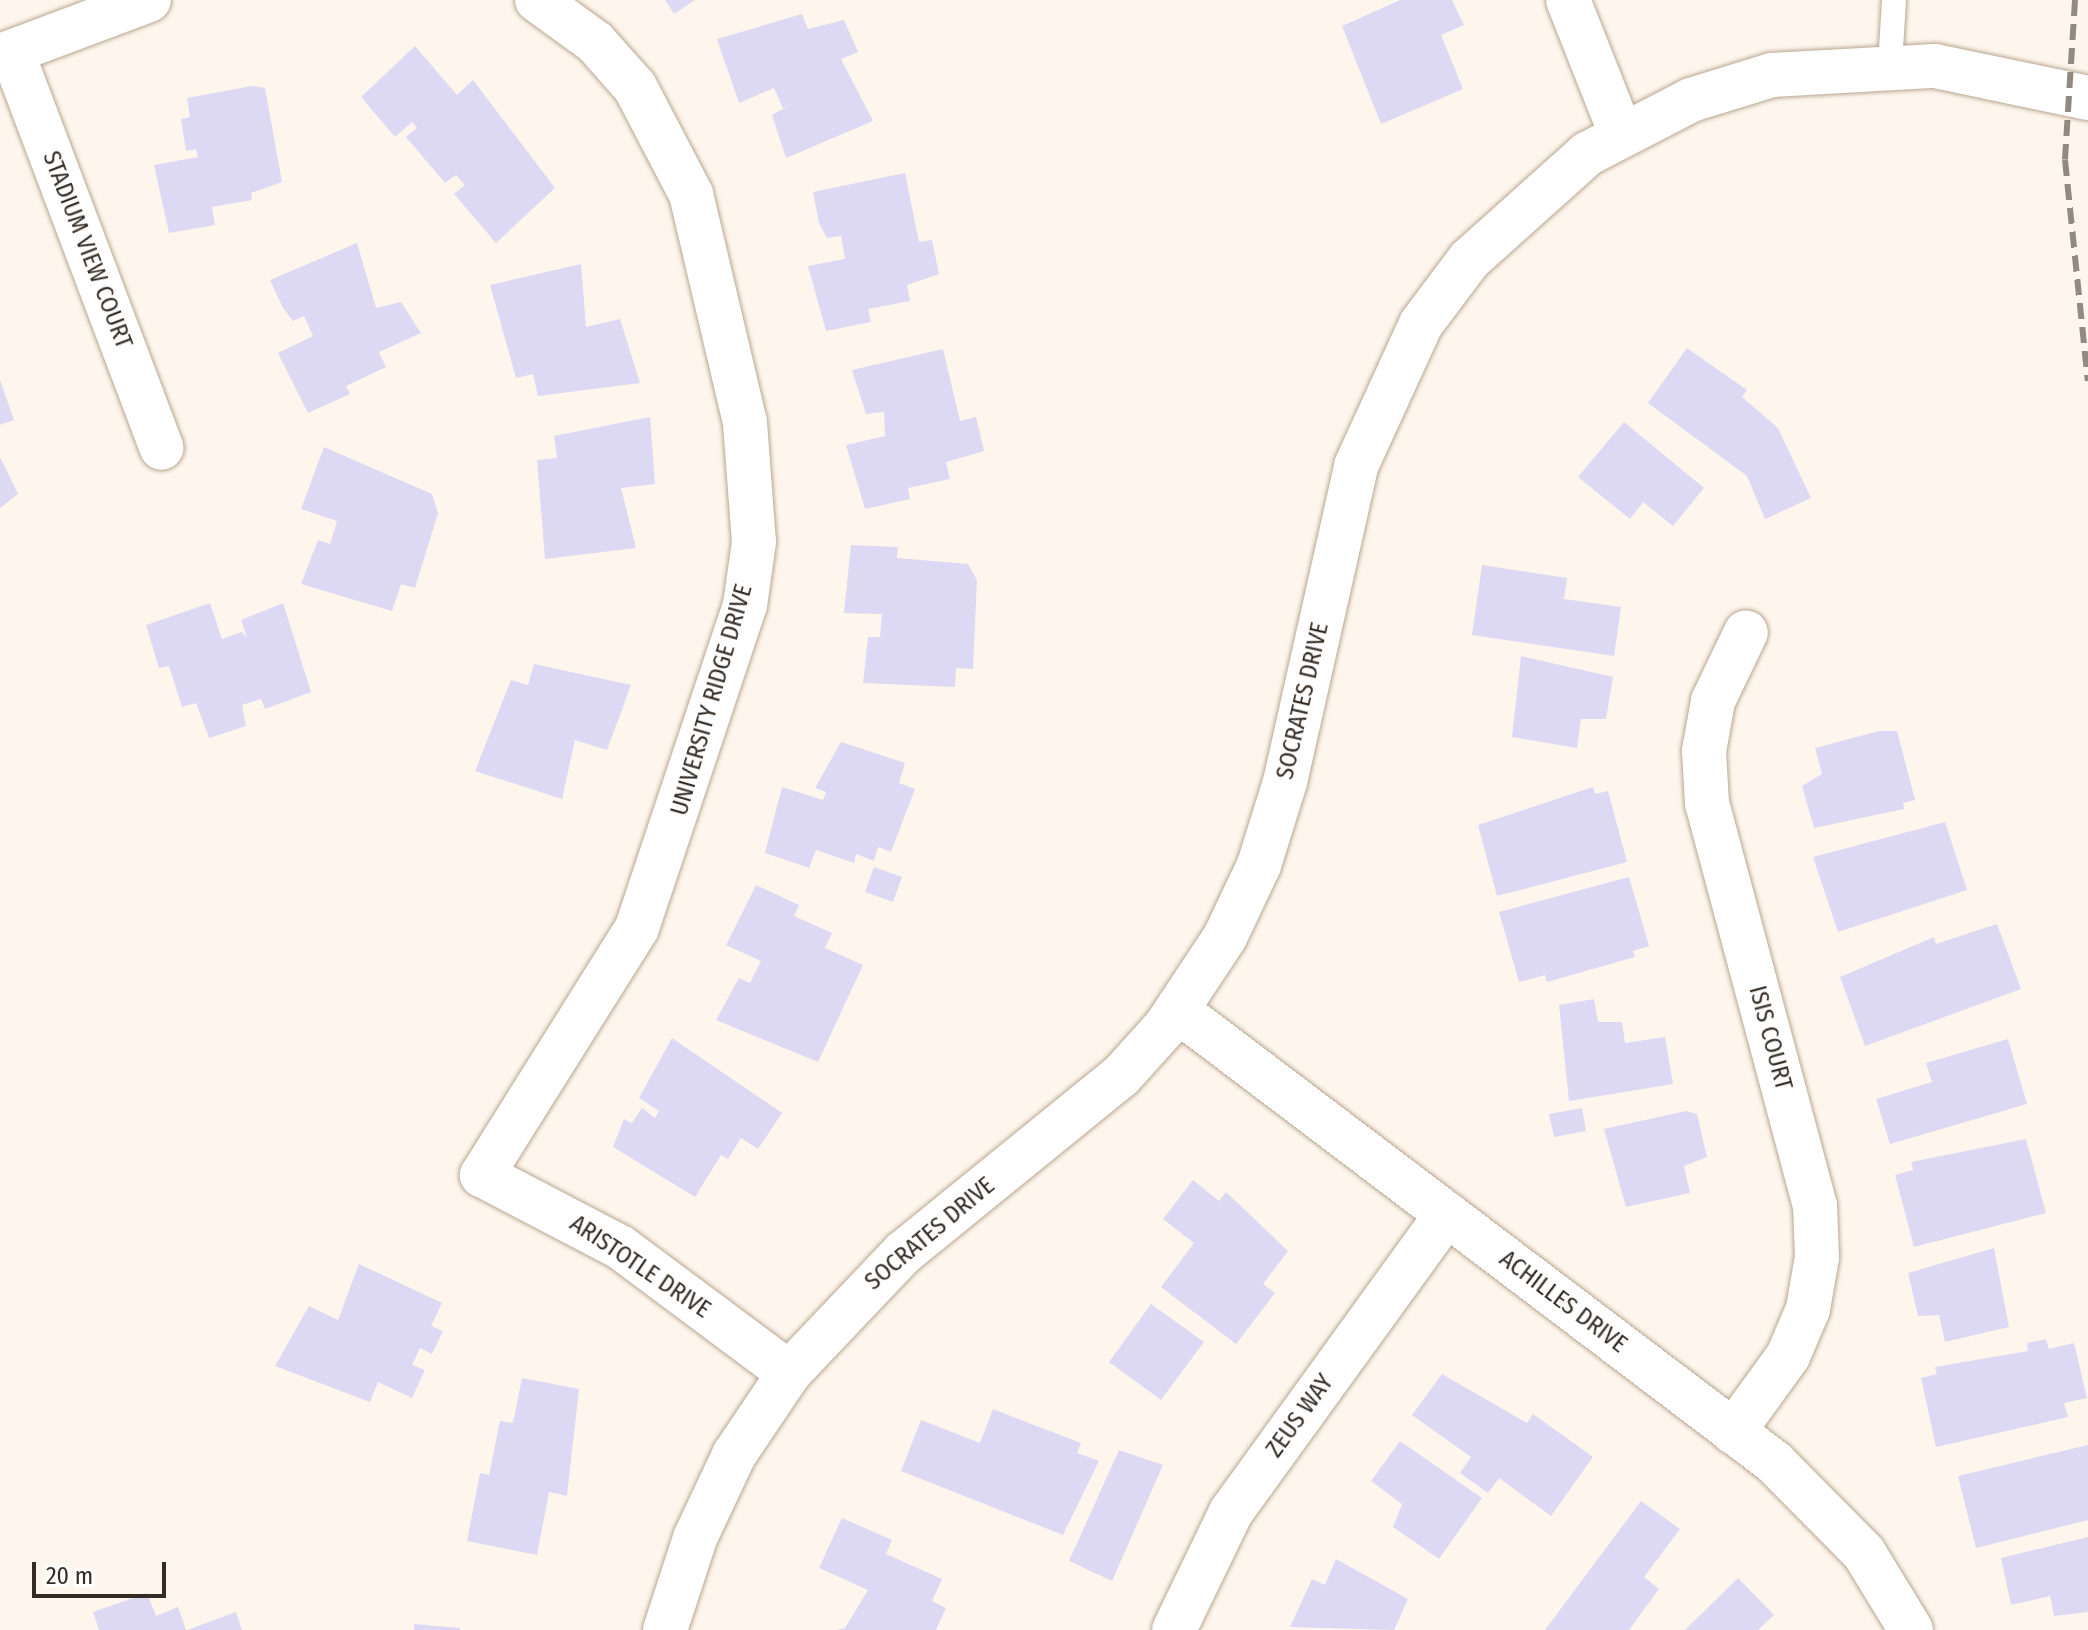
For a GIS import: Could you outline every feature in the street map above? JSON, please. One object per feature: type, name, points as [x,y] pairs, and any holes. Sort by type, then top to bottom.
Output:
[{"type":"street","points":[[6,54],[149,0]]},
{"type":"street","name":"UNIVERSITY RIDGE DRIVE","points":[[482,1175],[637,928],[745,605],[754,542],[745,423],[691,194],[635,87],[595,42],[537,0]]},
{"type":"street","points":[[1568,0],[1621,134]]},
{"type":"street","name":"STADIUM VIEW COURT","points":[[6,54],[162,448]]},
{"type":"street","name":"SOCRATES DRIVE","points":[[665,1630],[701,1524],[734,1455],[789,1373],[903,1253],[1121,1076],[1177,1010],[1225,937],[1259,865],[1285,782],[1356,466],[1385,391],[1469,260],[1524,204],[1621,134],[1691,100],[1772,75],[1890,64],[1993,75],[2088,98]]},
{"type":"street","name":"ISIS COURT","points":[[1733,1432],[1788,1356],[1808,1309],[1817,1257],[1815,1206],[1707,804],[1704,751],[1713,701],[1746,632]]},
{"type":"street","name":"ACHILLES DRIVE","points":[[1177,1010],[1733,1432],[1820,1502],[1864,1553],[1911,1630]]},
{"type":"street","name":"ARISTOTLE DRIVE","points":[[482,1175],[620,1247],[789,1373]]},
{"type":"street","name":"ZEUS WAY","points":[[1174,1630],[1231,1512],[1447,1214]]},
{"type":"lane","points":[[1890,64],[1894,0]]},
{"type":"building","points":[[665,0],[695,0],[674,14]]},
{"type":"building","points":[[1400,0],[1452,0],[1464,25],[1441,35],[1463,89],[1381,124],[1342,26]]},
{"type":"building","points":[[802,14],[808,29],[844,20],[858,52],[841,59],[873,121],[786,158],[772,115],[792,104],[783,108],[774,88],[739,103],[717,39]]},
{"type":"building","points":[[415,46],[457,95],[473,80],[555,188],[496,243],[454,194],[465,185],[456,175],[445,183],[406,137],[417,128],[412,122],[395,137],[361,97]]},
{"type":"building","points":[[252,86],[265,88],[282,182],[251,193],[252,200],[212,207],[215,225],[169,233],[154,165],[198,157],[196,149],[186,151],[181,119],[190,117],[187,98]]},
{"type":"building","points":[[905,173],[919,242],[932,240],[939,274],[907,285],[910,301],[868,309],[871,322],[826,331],[808,266],[845,259],[841,236],[827,238],[819,223],[813,192]]},
{"type":"building","points":[[357,243],[376,308],[401,302],[421,333],[379,352],[386,367],[346,386],[350,394],[308,413],[278,353],[313,336],[304,316],[293,321],[283,308],[270,280]]},
{"type":"building","points":[[581,264],[586,327],[620,319],[640,383],[538,396],[533,374],[516,378],[490,285]]},
{"type":"building","points":[[1687,348],[1747,390],[1742,397],[1778,428],[1811,498],[1765,519],[1747,476],[1648,403]]},
{"type":"building","points":[[943,349],[960,421],[976,417],[984,451],[946,462],[950,479],[908,488],[910,499],[865,509],[846,445],[885,436],[884,412],[866,414],[852,370]]},
{"type":"building","points":[[0,380],[14,420],[0,425]]},
{"type":"building","points":[[650,417],[655,484],[621,488],[636,548],[545,559],[537,460],[557,458],[554,436]]},
{"type":"building","points":[[1624,422],[1704,488],[1673,526],[1643,502],[1630,519],[1578,477]]},
{"type":"building","points":[[324,447],[432,494],[438,513],[415,588],[401,584],[392,611],[301,584],[318,540],[330,544],[337,521],[301,509]]},
{"type":"building","points":[[0,457],[18,494],[0,508]]},
{"type":"building","points":[[851,545],[898,547],[897,558],[968,564],[977,580],[973,669],[956,668],[955,687],[863,683],[868,637],[880,637],[882,614],[844,613]]},
{"type":"building","points":[[1482,565],[1567,578],[1564,599],[1621,607],[1614,656],[1472,635]]},
{"type":"building","points":[[210,603],[222,639],[242,632],[247,638],[241,620],[283,603],[311,692],[265,709],[261,699],[242,705],[246,726],[209,738],[196,703],[182,707],[169,666],[159,668],[146,625]]},
{"type":"building","points":[[1521,656],[1613,677],[1606,719],[1581,719],[1577,748],[1512,737]]},
{"type":"building","points":[[534,664],[631,685],[607,750],[575,740],[562,799],[475,771],[511,680],[528,685]]},
{"type":"building","points":[[1879,731],[1897,731],[1915,800],[1903,803],[1904,809],[1814,828],[1802,786],[1822,774],[1815,748]]},
{"type":"building","points":[[841,742],[905,763],[899,783],[915,789],[891,852],[878,847],[874,861],[856,854],[854,863],[816,850],[809,868],[765,853],[782,787],[823,800],[826,792],[815,788]]},
{"type":"building","points":[[1593,787],[1595,794],[1608,791],[1627,862],[1497,896],[1478,825]]},
{"type":"building","points":[[1945,822],[1967,890],[1838,932],[1813,857]]},
{"type":"building","points":[[874,867],[902,877],[893,902],[865,892]]},
{"type":"building","points":[[1629,877],[1649,946],[1633,951],[1635,957],[1547,982],[1545,975],[1519,982],[1499,912]]},
{"type":"building","points":[[756,885],[799,905],[794,916],[832,933],[825,948],[863,965],[818,1062],[716,1020],[739,978],[750,983],[761,961],[726,945]]},
{"type":"building","points":[[1997,924],[2021,989],[1865,1046],[1840,977],[1934,937],[1936,944]]},
{"type":"building","points":[[1594,999],[1598,1022],[1622,1022],[1625,1043],[1665,1037],[1673,1084],[1569,1101],[1559,1005]]},
{"type":"building","points":[[672,1038],[782,1113],[758,1149],[741,1138],[728,1159],[721,1155],[695,1197],[613,1147],[624,1119],[632,1123],[642,1108],[655,1118],[659,1111],[639,1098]]},
{"type":"building","points":[[2008,1039],[2027,1104],[1890,1144],[1876,1099],[1932,1082],[1926,1063]]},
{"type":"building","points":[[1582,1108],[1586,1131],[1554,1137],[1549,1114]]},
{"type":"building","points":[[1686,1111],[1697,1114],[1707,1157],[1684,1166],[1690,1193],[1626,1207],[1604,1129]]},
{"type":"building","points":[[2026,1139],[2046,1213],[1914,1247],[1895,1175],[1913,1170],[1911,1162]]},
{"type":"building","points":[[1193,1180],[1219,1201],[1226,1192],[1288,1251],[1263,1284],[1275,1293],[1236,1344],[1161,1287],[1194,1243],[1163,1219]]},
{"type":"building","points":[[1994,1248],[2009,1327],[1945,1342],[1939,1315],[1918,1316],[1908,1273]]},
{"type":"building","points":[[359,1264],[442,1303],[431,1326],[443,1331],[432,1354],[420,1348],[412,1365],[425,1370],[412,1398],[378,1382],[370,1402],[275,1366],[309,1306],[338,1320]]},
{"type":"building","points":[[1151,1304],[1204,1342],[1161,1400],[1109,1362]]},
{"type":"building","points":[[2046,1339],[2049,1349],[2074,1343],[2087,1398],[2064,1403],[2068,1417],[1936,1447],[1921,1378],[1937,1374],[1935,1367],[2028,1351],[2027,1343]]},
{"type":"building","points":[[1442,1374],[1527,1423],[1533,1414],[1593,1457],[1551,1516],[1499,1478],[1488,1493],[1460,1473],[1471,1457],[1412,1415]]},
{"type":"building","points":[[522,1378],[579,1389],[567,1496],[549,1492],[537,1555],[467,1541],[480,1473],[489,1475],[500,1421],[513,1423]]},
{"type":"building","points":[[993,1409],[1081,1443],[1077,1453],[1099,1461],[1063,1535],[901,1471],[921,1420],[980,1443]]},
{"type":"building","points":[[1400,1441],[1482,1498],[1439,1559],[1393,1527],[1402,1504],[1371,1481]]},
{"type":"building","points":[[2088,1445],[2088,1520],[1976,1548],[1958,1476]]},
{"type":"building","points":[[1119,1450],[1163,1465],[1112,1581],[1069,1561]]},
{"type":"building","points":[[1641,1501],[1680,1529],[1644,1577],[1659,1589],[1629,1630],[1545,1630]]},
{"type":"building","points":[[842,1518],[892,1540],[886,1554],[942,1579],[932,1601],[946,1608],[936,1630],[836,1630],[845,1628],[868,1590],[819,1568]]},
{"type":"building","points":[[2088,1537],[2088,1612],[2054,1616],[2050,1596],[2011,1605],[2001,1558]]},
{"type":"building","points":[[1336,1559],[1408,1599],[1394,1630],[1290,1627],[1312,1579],[1325,1585]]},
{"type":"building","points":[[1738,1578],[1774,1615],[1758,1630],[1685,1630]]},
{"type":"building","points":[[147,1593],[156,1616],[178,1607],[186,1630],[99,1630],[93,1612]]},
{"type":"building","points":[[236,1612],[242,1630],[187,1630]]},
{"type":"building","points":[[414,1624],[460,1628],[460,1630],[414,1630]]},
{"type":"railway","points":[[2075,0],[2065,160],[2088,381]]}]
